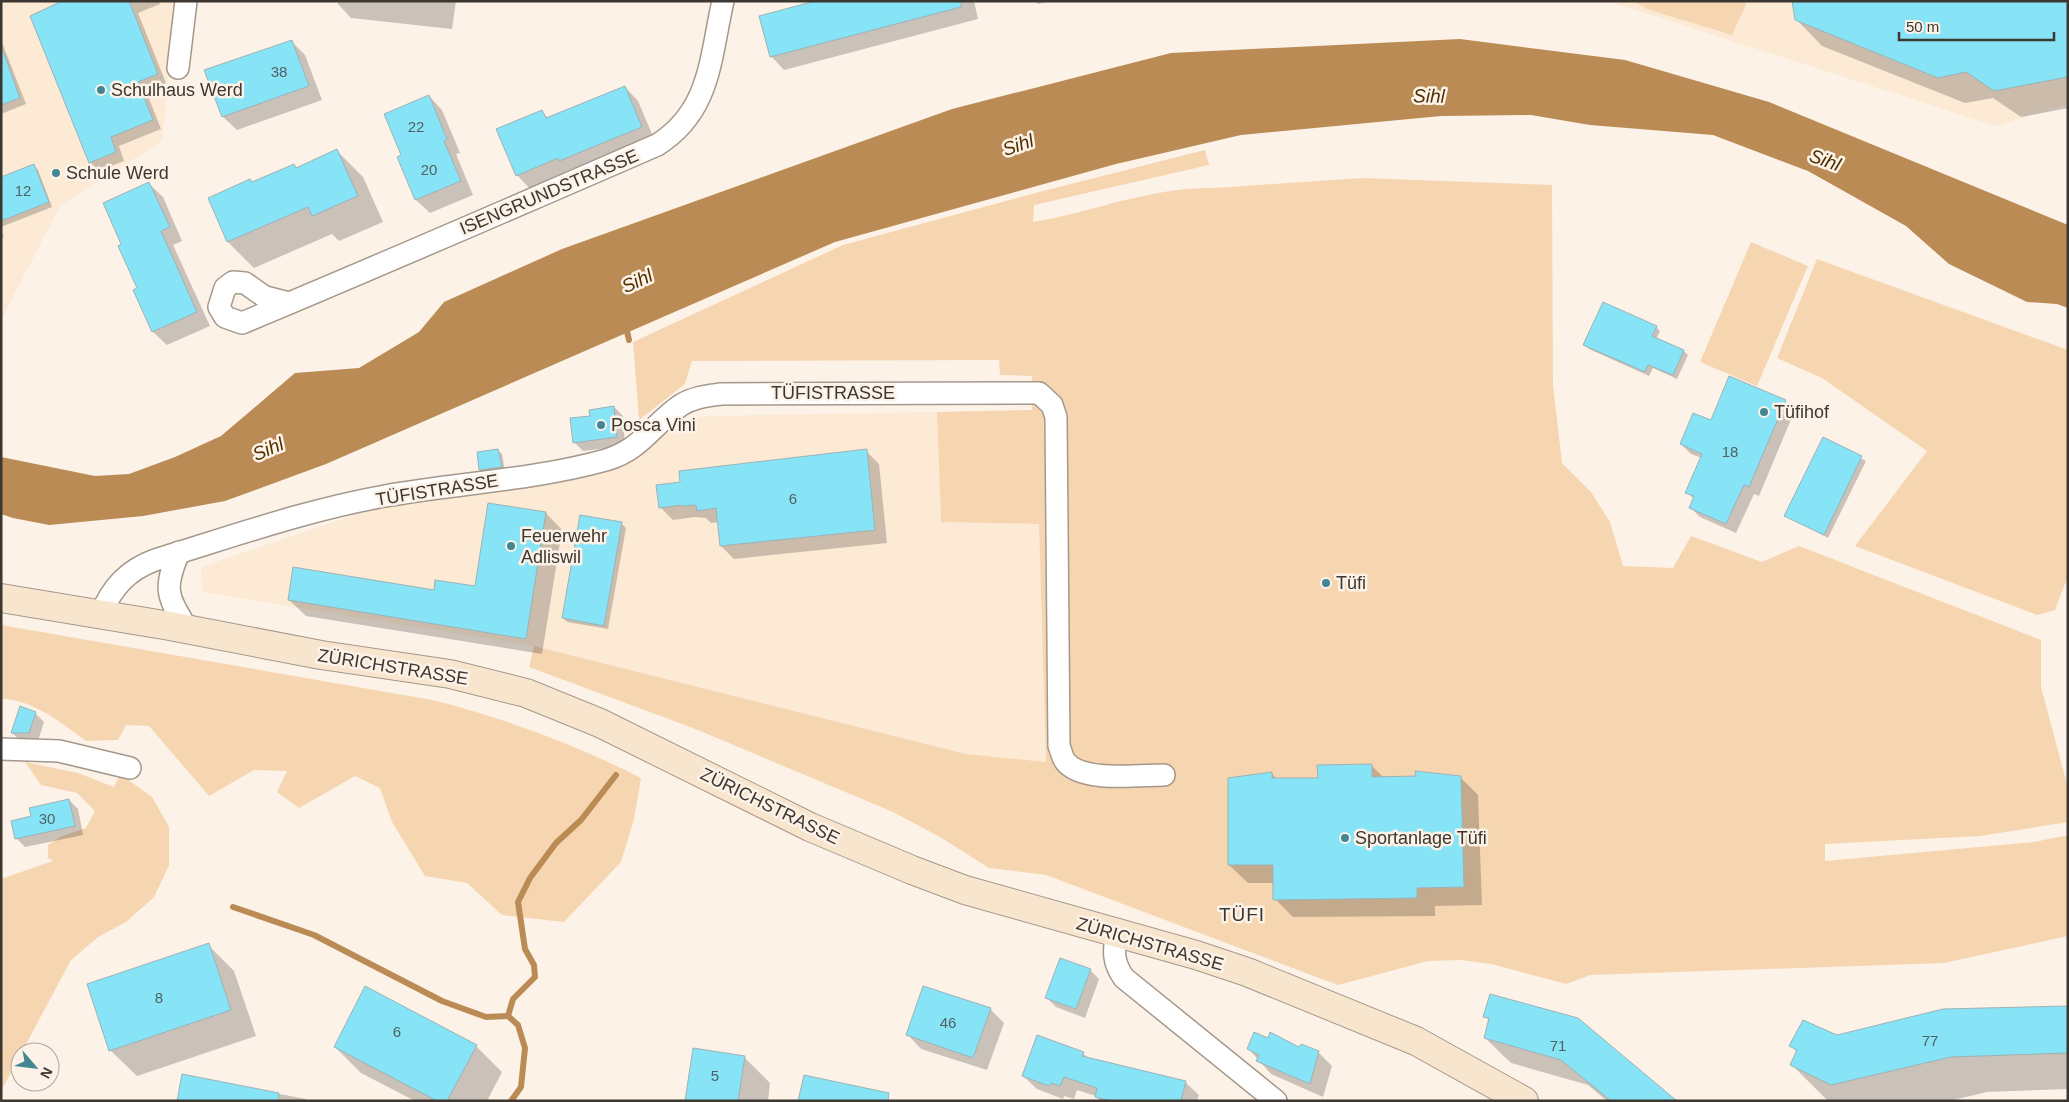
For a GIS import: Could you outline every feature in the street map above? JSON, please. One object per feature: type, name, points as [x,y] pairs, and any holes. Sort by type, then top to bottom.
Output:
[{"type":"main road","name":"ZÜRICHSTRASSE","points":[[1,598],[187,629],[321,656],[450,674],[526,693],[600,723],[810,827],[912,870],[966,890],[1247,972],[1416,1041],[1462,1065],[1519,1100]]},
{"type":"street","points":[[178,68],[186,1]]},
{"type":"street","name":"ISENGRUNDSTRASSE","points":[[289,303],[657,145],[672,136],[686,122],[700,97],[723,1]]},
{"type":"street","name":"TÜFISTRASSE","points":[[101,614],[108,596],[118,583],[137,567],[292,516],[385,496],[557,472],[606,460],[633,448],[671,413],[697,398],[721,394],[1040,393],[1052,405],[1056,416],[1059,746],[1065,761],[1077,770],[1090,775],[1164,775]]},
{"type":"street","points":[[179,552],[168,584],[168,593],[172,604],[187,629]]},
{"type":"street","points":[[1,749],[59,751],[130,768]]},
{"type":"street","points":[[1116,933],[1112,953],[1124,978],[1276,1101]]},
{"type":"shaded area","name":"Schule Werd","points":[[1,1],[176,1],[162,141],[60,206],[1,320]]},
{"type":"shaded area","points":[[1608,1],[2068,1],[2068,104],[1996,126]]},
{"type":"shaded area","points":[[1633,1],[1742,1],[1746,4],[1732,35],[1647,9]]},
{"type":"shaded area","points":[[1205,150],[1209,165],[1034,205],[1033,222],[1167,191],[1190,189],[1362,178],[1552,185],[1553,385],[1562,463],[1591,492],[1610,522],[1623,566],[1673,568],[1691,536],[1762,562],[1799,546],[2041,640],[2041,687],[2068,788],[2068,822],[1980,836],[1825,844],[1825,861],[2034,842],[2068,835],[2068,936],[1944,963],[1590,975],[1566,984],[1491,964],[1461,960],[1428,961],[1338,985],[1046,875],[989,868],[940,837],[893,812],[693,728],[529,667],[534,646],[966,754],[1046,762],[1039,524],[941,522],[937,412],[1032,410],[1032,376],[1000,375],[999,360],[692,361],[685,384],[639,420],[633,342],[843,245]]},
{"type":"shaded area","points":[[1751,242],[1808,266],[1757,386],[1700,362]]},
{"type":"shaded area","points":[[1817,259],[2068,350],[2068,576],[2055,610],[2037,615],[1855,546],[1927,451],[1822,378],[1777,358]]},
{"type":"shaded area","points":[[937,412],[941,522],[1039,524],[1046,762],[966,754],[534,646],[202,592],[201,567],[360,513],[573,464],[706,416]]},
{"type":"shaded area","points":[[1,625],[432,700],[486,715],[539,733],[591,754],[641,778],[634,819],[621,862],[564,922],[502,915],[467,883],[425,876],[392,822],[380,788],[355,776],[299,808],[277,792],[287,771],[254,770],[209,796],[149,726],[126,725],[118,740],[86,741],[35,707],[12,700],[1,699]]},
{"type":"shaded area","points":[[25,762],[78,773],[114,787],[120,774],[152,797],[169,827],[169,865],[154,897],[126,922],[98,937],[71,960],[27,1042],[10,1042],[10,1074],[1,1091],[1,879],[53,861],[48,858],[48,845],[60,837],[86,828],[95,811],[77,793],[41,785]]},
{"type":"water","name":"Sihl","points":[[1460,39],[1625,60],[1769,102],[2068,225],[2068,308],[2057,304],[2027,302],[1949,264],[1906,226],[1808,171],[1713,135],[1590,125],[1531,115],[1441,116],[1241,135],[1116,164],[835,242],[326,464],[225,501],[143,516],[49,525],[1,514],[1,457],[95,476],[129,474],[175,457],[221,436],[295,373],[359,368],[419,332],[444,302],[562,249],[952,109],[1171,53]]},
{"type":"building","name":"Schulhaus Werd","points":[[62,1],[129,1],[158,74],[138,82],[153,120],[111,137],[116,152],[89,163],[30,16]]},
{"type":"building","points":[[815,1],[961,1],[961,7],[770,57],[759,16]]},
{"type":"building","points":[[1792,1],[2068,1],[2068,77],[1994,91],[1966,72],[1938,78],[1795,20]]},
{"type":"building","points":[[292,40],[309,86],[222,117],[204,70]]},
{"type":"building","points":[[3,51],[20,98],[1,105],[1,52]]},
{"type":"building","points":[[625,86],[642,127],[559,161],[558,158],[516,176],[496,129],[542,110],[546,118]]},
{"type":"building","points":[[429,95],[447,139],[444,141],[461,181],[415,200],[397,157],[401,155],[384,114]]},
{"type":"building","points":[[337,149],[358,196],[312,216],[308,207],[227,242],[208,198],[250,179],[252,182],[294,164],[296,168]]},
{"type":"building","points":[[34,164],[49,202],[1,221],[1,177]]},
{"type":"building","points":[[149,182],[170,227],[161,231],[197,312],[152,332],[133,290],[137,288],[118,246],[121,244],[103,203]]},
{"type":"building","points":[[1603,302],[1657,326],[1652,336],[1684,350],[1673,375],[1648,365],[1645,372],[1583,345]]},
{"type":"building","points":[[1729,376],[1786,400],[1749,487],[1744,485],[1726,524],[1689,508],[1694,496],[1685,493],[1702,454],[1680,444],[1693,413],[1711,420]]},
{"type":"building","points":[[614,406],[617,437],[573,443],[570,418],[590,416],[589,410]]},
{"type":"building","points":[[1823,437],[1862,456],[1824,535],[1784,516]]},
{"type":"building","points":[[498,449],[502,467],[479,470],[477,452]]},
{"type":"building","points":[[867,449],[875,530],[720,546],[716,508],[697,511],[696,505],[682,505],[659,508],[656,485],[680,482],[679,471]]},
{"type":"building","name":"Feuerwehr Adliswil","points":[[488,503],[546,512],[526,639],[288,600],[293,567],[434,590],[435,580],[475,586]]},
{"type":"building","points":[[580,515],[622,522],[604,626],[562,618]]},
{"type":"building","points":[[20,706],[36,712],[29,733],[11,733]]},
{"type":"building","name":"Sportanlage Tüfi","points":[[1372,764],[1372,777],[1416,776],[1415,771],[1461,776],[1464,887],[1417,888],[1417,898],[1273,900],[1273,865],[1228,865],[1228,778],[1272,772],[1272,778],[1318,778],[1317,765]]},
{"type":"building","points":[[69,799],[75,826],[15,839],[11,821],[31,816],[29,808]]},
{"type":"building","points":[[209,943],[231,1010],[109,1051],[87,984]]},
{"type":"building","points":[[1060,958],[1091,969],[1076,1009],[1045,998]]},
{"type":"building","points":[[365,986],[477,1045],[447,1101],[437,1101],[334,1047]]},
{"type":"building","points":[[923,986],[991,1008],[973,1058],[906,1035]]},
{"type":"building","points":[[1490,994],[1578,1018],[1677,1101],[1611,1101],[1561,1060],[1484,1038],[1489,1018],[1483,1017]]},
{"type":"building","points":[[2068,1006],[2068,1053],[1951,1057],[1831,1085],[1790,1065],[1797,1050],[1789,1046],[1803,1020],[1837,1035],[1943,1009]]},
{"type":"building","points":[[1254,1032],[1268,1038],[1270,1032],[1299,1047],[1301,1044],[1319,1051],[1310,1084],[1256,1061],[1259,1055],[1247,1049]]},
{"type":"building","points":[[1037,1035],[1084,1052],[1082,1056],[1186,1081],[1181,1101],[1111,1101],[1095,1097],[1097,1088],[1064,1077],[1060,1086],[1051,1083],[1049,1086],[1022,1076]]},
{"type":"building","points":[[693,1048],[745,1056],[738,1101],[685,1101]]},
{"type":"building","points":[[182,1074],[279,1093],[278,1101],[177,1101]]},
{"type":"building","points":[[804,1075],[889,1093],[888,1101],[798,1101]]},
{"type":"waterway","points":[[626,327],[629,340]]},
{"type":"waterway","points":[[511,1101],[521,1087],[525,1048],[518,1025],[508,1016],[513,999],[535,977],[534,965],[525,949],[518,902],[530,878],[556,843],[581,820],[616,775]]},
{"type":"waterway","points":[[233,907],[314,935],[442,1001],[486,1017],[508,1016]]},
{"type":"place","name":"Schulhaus Werd","points":[[101,90]]},
{"type":"place","name":"Schule Werd","points":[[56,173]]},
{"type":"place","name":"Tüfihof","points":[[1764,412]]},
{"type":"place","name":"Posca Vini","points":[[601,425]]},
{"type":"place","name":"Feuerwehr Adliswil","points":[[511,546]]},
{"type":"place","name":"Tüfi","points":[[1326,583]]},
{"type":"place","name":"Sportanlage Tüfi","points":[[1345,838]]},
{"type":"district","name":"TÜFI","points":[[1242,914]]}]
